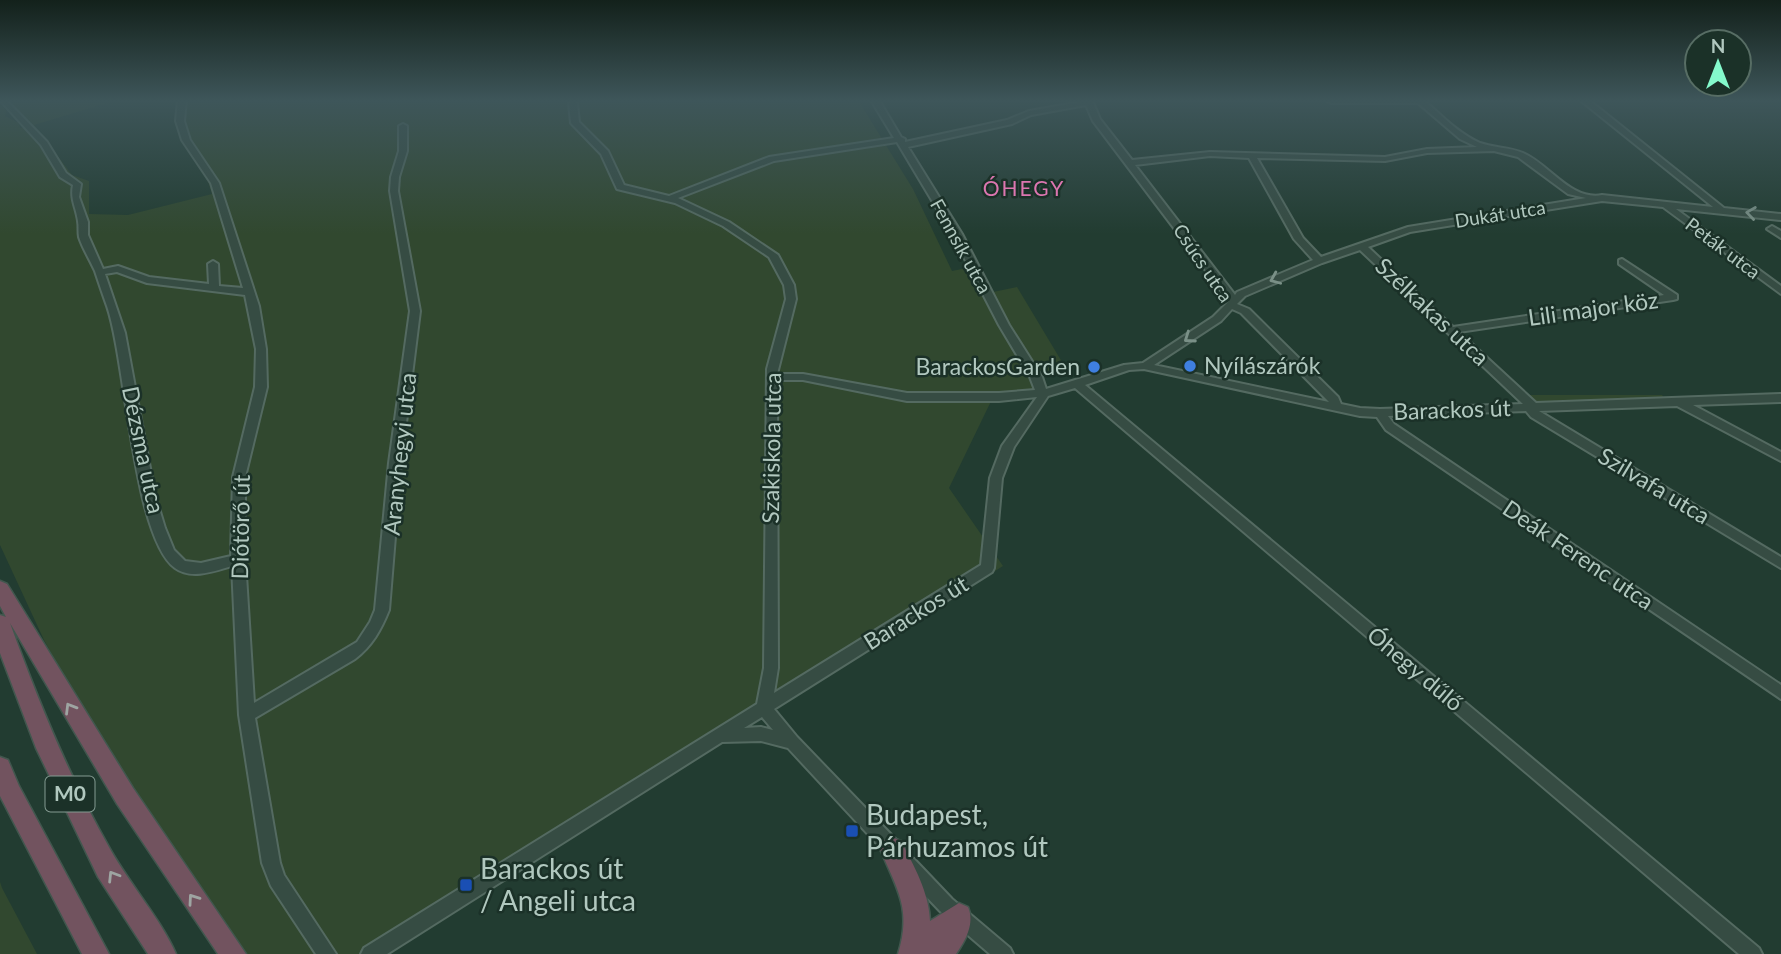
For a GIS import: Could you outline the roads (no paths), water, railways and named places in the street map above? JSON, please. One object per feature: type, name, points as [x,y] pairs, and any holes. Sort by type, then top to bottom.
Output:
[{"type":"highway","points":[[0,589],[105,764],[233,954]]},
{"type":"highway","name":"M0","points":[[0,623],[17,674],[55,763],[107,868],[163,954]]},
{"type":"highway","name":"M0","points":[[0,768],[94,952]]},
{"type":"highway","points":[[892,849],[914,894],[918,912],[918,935],[911,954]]},
{"type":"highway","points":[[917,954],[944,925],[959,916]]},
{"type":"highway","points":[[941,954],[954,934],[959,916]]},
{"type":"street","name":"Dézsma utca","points":[[44,145],[63,174],[78,184],[75,197],[83,222],[83,235],[100,272],[120,330],[141,464],[164,541],[173,561],[180,566],[205,568],[238,559]]},
{"type":"street","name":"Diótörő út","points":[[190,145],[215,183],[254,306],[263,368],[257,407],[239,477],[238,559],[247,715],[271,863],[277,880],[327,954]]},
{"type":"street","name":"Aranyhegyi utca","points":[[247,715],[362,646],[382,610],[392,524],[395,463],[415,311],[414,289],[402,246],[393,181],[402,145]]},
{"type":"street","name":"Szakiskola utca","points":[[597,145],[605,153],[620,187],[669,199],[705,212],[751,238],[780,265],[789,285],[791,299],[772,377],[771,668],[764,708]]},
{"type":"street","points":[[669,199],[780,157],[882,145]]},
{"type":"street","name":"Fennsík utca","points":[[904,145],[964,246],[1004,325],[1036,377],[1041,394]]},
{"type":"street","name":"Csúcs utca","points":[[1116,145],[1233,304],[1245,311],[1334,401],[1336,407]]},
{"type":"street","points":[[1481,145],[1521,155],[1571,192],[1602,198]]},
{"type":"street","points":[[1640,145],[1720,209]]},
{"type":"street","points":[[1130,163],[1210,154],[1385,159],[1427,151],[1492,149]]},
{"type":"street","points":[[1252,156],[1299,239],[1319,261]]},
{"type":"street","name":"Dukát utca","points":[[1144,366],[1186,340],[1233,304],[1241,294],[1319,261],[1426,226],[1602,198],[1781,217]]},
{"type":"street","name":"Peták utca","points":[[1665,204],[1781,290]]},
{"type":"street","name":"Szélkakas utca","points":[[1361,246],[1531,407]]},
{"type":"street","name":"Lili major köz","points":[[1452,330],[1673,297],[1622,262]]},
{"type":"street","points":[[213,264],[214,287]]},
{"type":"street","points":[[100,272],[118,269],[147,280],[248,292]]},
{"type":"street","name":"Barackos út","points":[[370,954],[987,568],[996,478],[1008,446],[1025,419],[1041,402],[1041,394],[1128,367],[1144,366],[1336,407],[1380,413],[1781,398]]},
{"type":"street","points":[[772,377],[803,377],[919,398],[1041,394]]},
{"type":"street","name":"Óhegy dűlő","points":[[1077,384],[1753,954]]},
{"type":"street","points":[[1677,401],[1781,457]]},
{"type":"street","name":"Szilvafa utca","points":[[1531,407],[1535,414],[1781,563]]},
{"type":"street","name":"Deák Ferenc utca","points":[[1380,413],[1390,427],[1781,693]]},
{"type":"street","points":[[764,708],[792,742],[892,849],[959,916],[1004,954]]},
{"type":"street","points":[[720,737],[761,734],[792,742]]},
{"type":"place","name":"Nyílászárók","points":[[1190,366]]},
{"type":"place","name":"BarackosGarden","points":[[1094,367]]},
{"type":"place","name":"Budapest, Párhuzamos út","points":[[852,831]]},
{"type":"place","name":"Barackos út / Angeli utca","points":[[466,885]]},
{"type":"district","name":"ÓHEGY","points":[[1024,189]]}]
